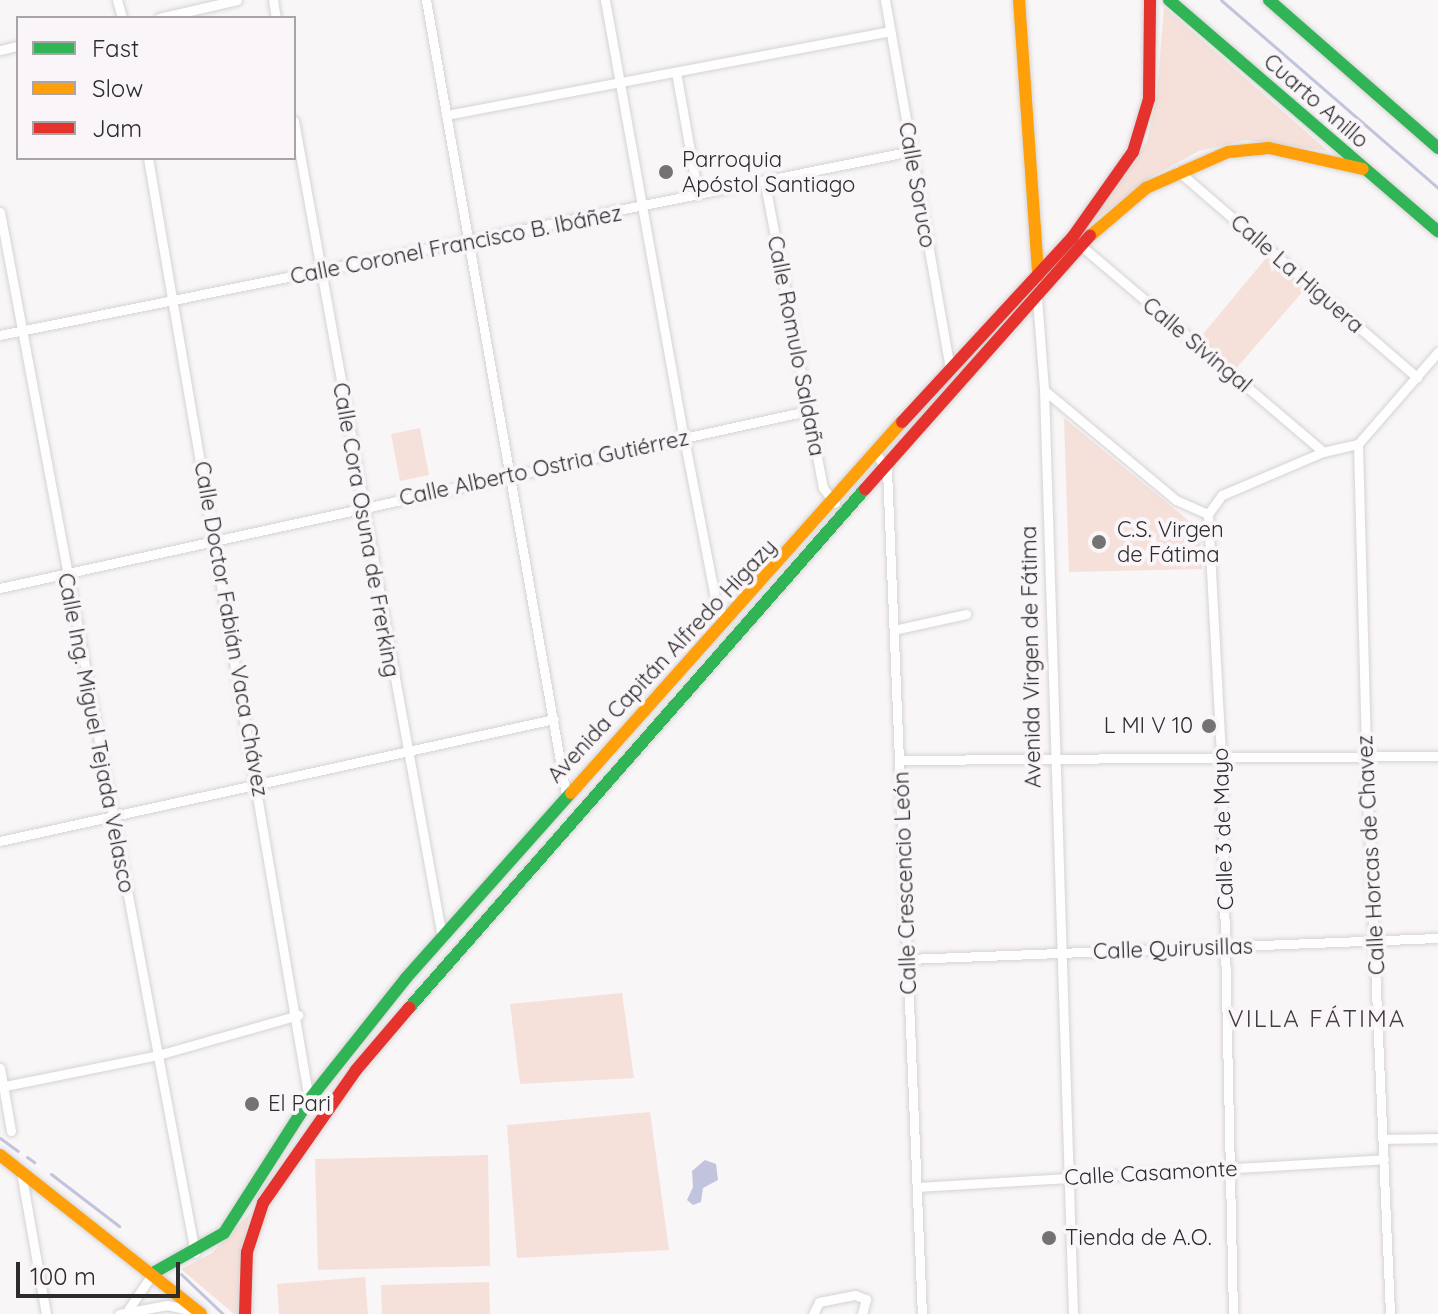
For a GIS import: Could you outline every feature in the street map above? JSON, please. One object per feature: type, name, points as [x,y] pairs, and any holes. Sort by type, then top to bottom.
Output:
[{"type":"main road","name":"Avenida Virgen de Fátima","points":[[1019,0],[1038,269],[1037,298]]},
{"type":"main road","name":"Avenida Capitán Alfredo Higazy","points":[[153,1273],[195,1253],[224,1233],[309,1100],[442,937],[590,768],[835,503],[1038,269],[1072,238],[1133,152],[1142,126],[1149,99],[1150,0]]},
{"type":"main road","name":"Cuarto Anillo","points":[[1169,0],[1438,231]]},
{"type":"main road","name":"Cuarto Anillo","points":[[1269,0],[1438,148]]},
{"type":"main road","name":"Avenida Capitán Alfredo Higazy","points":[[245,1314],[247,1252],[263,1203],[322,1115],[604,784],[887,470],[1105,220],[1178,171],[1228,152],[1269,148],[1367,171]]},
{"type":"main road","points":[[590,768],[604,784]]},
{"type":"main road","points":[[0,1155],[153,1273],[200,1314]]},
{"type":"street","points":[[168,16],[237,0]]},
{"type":"street","points":[[426,0],[566,795]]},
{"type":"street","points":[[605,0],[717,607],[727,620]]},
{"type":"street","name":"Calle Soruco","points":[[885,0],[950,369]]},
{"type":"street","points":[[446,115],[890,31]]},
{"type":"street","points":[[676,72],[698,195]]},
{"type":"street","name":"Calle Cora Osuna de Frerking","points":[[296,133],[361,507],[442,937]]},
{"type":"street","name":"Calle Coronel Francisco B. Ibáñez","points":[[0,335],[765,184],[911,151]]},
{"type":"street","name":"Calle Doctor Fabián Vaca Chávez","points":[[148,160],[259,784],[298,1015],[309,1100]]},
{"type":"street","name":"Calle La Higuera","points":[[1178,171],[1417,377]]},
{"type":"street","name":"Calle Romulo Saldaña","points":[[765,184],[823,488],[835,503]]},
{"type":"street","name":"Calle Ing. Miguel Tejada Velasco","points":[[0,212],[64,573],[195,1253]]},
{"type":"street","name":"Calle Sivingal","points":[[1072,238],[1323,452]]},
{"type":"street","name":"Avenida Virgen de Fátima","points":[[1037,298],[1044,390],[1053,759],[1073,1314]]},
{"type":"street","points":[[1044,390],[1176,500],[1208,514],[1222,495],[1323,452],[1358,444],[1438,352]]},
{"type":"street","name":"Calle Alberto Ostria Gutiérrez","points":[[0,588],[807,411]]},
{"type":"street","name":"Calle Horcas de Chavez","points":[[1358,444],[1366,757],[1390,1314]]},
{"type":"street","points":[[877,455],[887,470]]},
{"type":"street","name":"Calle Crescencio León","points":[[887,470],[922,1314]]},
{"type":"street","name":"Calle 3 de Mayo","points":[[1208,514],[1221,755],[1233,1314]]},
{"type":"street","points":[[894,630],[966,614]]},
{"type":"street","points":[[0,841],[554,719]]},
{"type":"street","points":[[899,760],[1221,755],[1438,756]]},
{"type":"street","name":"Calle Quirusillas","points":[[908,959],[1438,938]]},
{"type":"street","points":[[2,1086],[158,1055],[298,1015]]},
{"type":"street","points":[[0,1068],[11,1131]]},
{"type":"street","points":[[1383,1139],[1438,1138]]},
{"type":"street","name":"Calle Casamonte","points":[[917,1187],[1384,1159]]},
{"type":"street","points":[[20,1169],[46,1314]]},
{"type":"street","points":[[123,1313],[153,1273]]},
{"type":"street","points":[[813,1314],[819,1302],[855,1295],[866,1299],[862,1314]]},
{"type":"street","points":[[123,1313],[167,1305],[200,1314]]},
{"type":"shaded area","points":[[1164,7],[1328,151],[1246,140],[1199,151],[1153,176],[1072,238],[1147,142],[1157,94]]},
{"type":"shaded area","points":[[1267,257],[1305,289],[1234,371],[1198,340]]},
{"type":"shaded area","points":[[1064,418],[1200,530],[1202,569],[1069,572]]},
{"type":"shaded area","points":[[420,428],[429,475],[400,481],[391,434]]},
{"type":"shaded area","points":[[622,993],[634,1078],[520,1084],[510,1004]]},
{"type":"shaded area","points":[[650,1112],[669,1250],[517,1258],[507,1125]]},
{"type":"shaded area","points":[[488,1155],[490,1266],[318,1270],[315,1159]]},
{"type":"shaded area","points":[[250,1213],[242,1249],[239,1314],[234,1314],[181,1269],[212,1253]]},
{"type":"shaded area","points":[[365,1277],[368,1314],[279,1314],[277,1284]]},
{"type":"shaded area","points":[[489,1282],[490,1314],[382,1314],[381,1285]]},
{"type":"water","points":[[705,1160],[716,1164],[718,1180],[703,1188],[701,1202],[693,1205],[687,1200],[693,1187],[692,1171]]},
{"type":"waterway","points":[[1221,0],[1438,188]]},
{"type":"waterway","points":[[0,1138],[18,1151]]},
{"type":"waterway","points":[[27,1157],[34,1162]]},
{"type":"waterway","points":[[51,1174],[119,1226]]},
{"type":"waterway","points":[[181,1274],[223,1314]]},
{"type":"traffic: fast","points":[[1169,0],[1438,231]]},
{"type":"traffic: fast","points":[[1269,0],[1438,148]]},
{"type":"traffic: fast","points":[[409,1008],[865,489]]},
{"type":"traffic: fast","points":[[153,1273],[224,1233],[309,1100],[406,978],[571,793]]},
{"type":"traffic: slow","points":[[1019,0],[1038,275]]},
{"type":"traffic: slow","points":[[1090,236],[1146,188],[1228,152],[1269,148],[1363,169]]},
{"type":"traffic: slow","points":[[571,793],[902,422]]},
{"type":"traffic: slow","points":[[0,1155],[201,1314]]},
{"type":"traffic: jam","points":[[902,422],[1072,238],[1133,152],[1149,99],[1150,0]]},
{"type":"traffic: jam","points":[[865,489],[1090,236]]},
{"type":"traffic: jam","points":[[245,1314],[247,1252],[263,1203],[356,1070],[409,1008]]},
{"type":"place","name":"Parroquia Apóstol Santiago","points":[[666,172]]},
{"type":"place","name":"C.S. Virgen de Fátima","points":[[1099,542]]},
{"type":"place","name":"L MI V 10","points":[[1209,726]]},
{"type":"place","name":"El Pari","points":[[252,1104]]},
{"type":"place","name":"Tienda de A.O.","points":[[1049,1238]]},
{"type":"district","name":"VILLA FÁTIMA","points":[[1317,1019]]}]
